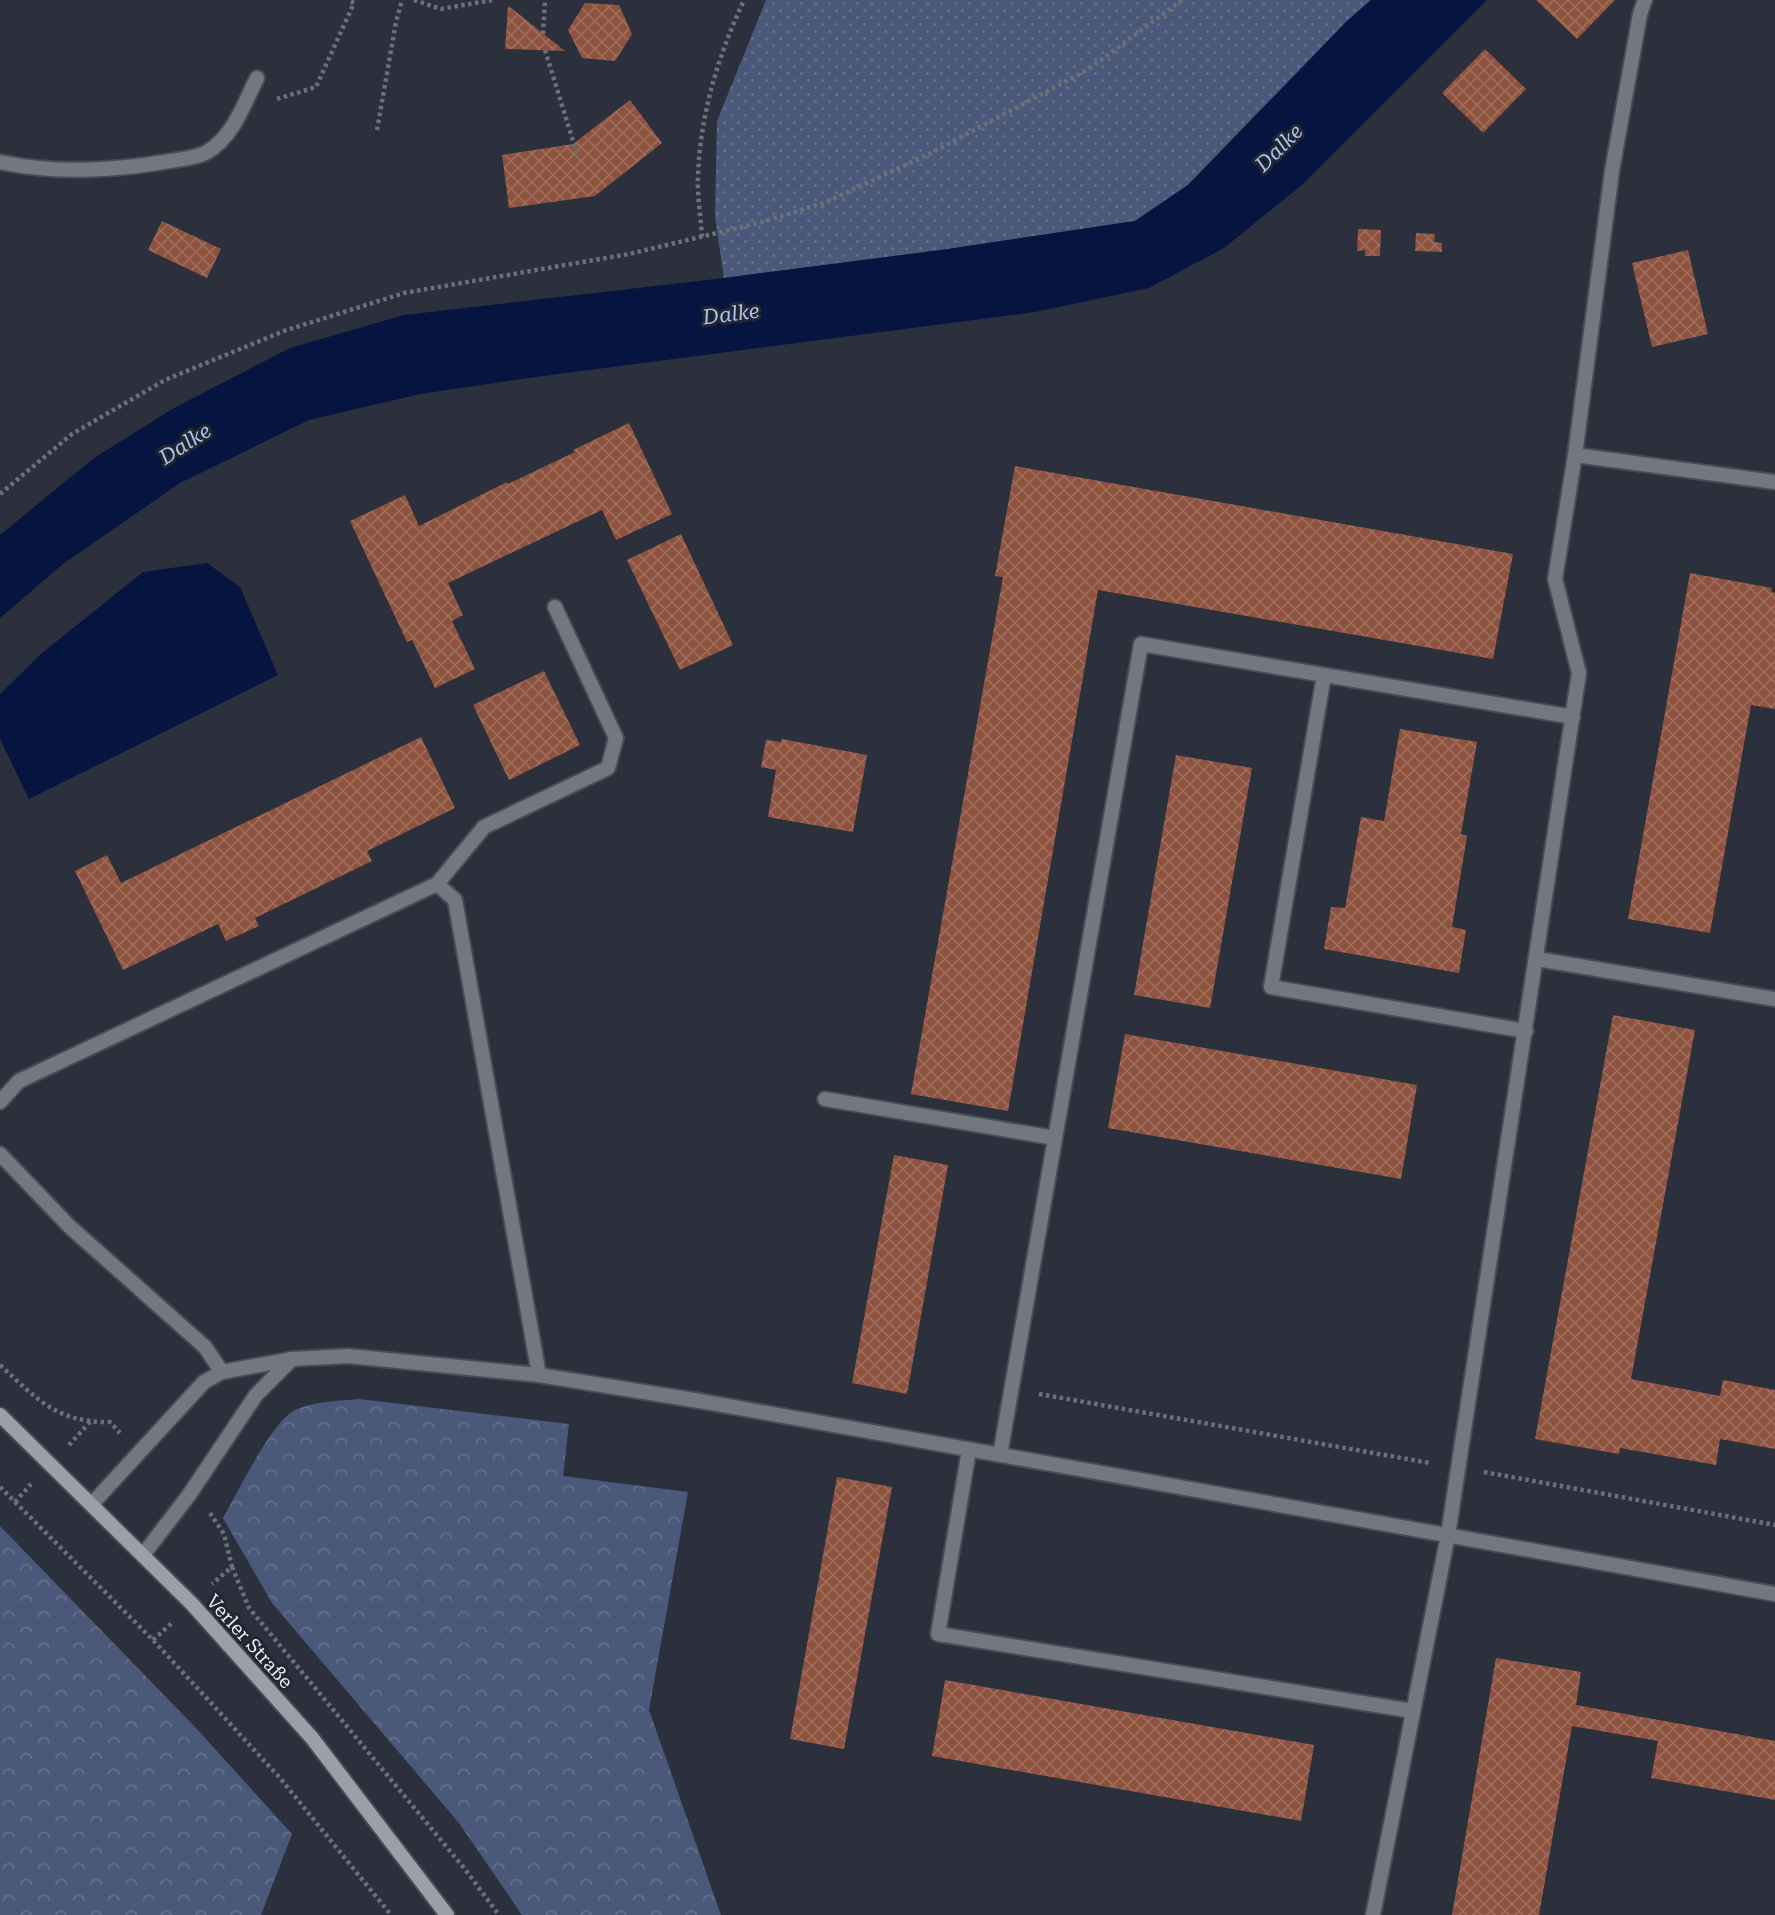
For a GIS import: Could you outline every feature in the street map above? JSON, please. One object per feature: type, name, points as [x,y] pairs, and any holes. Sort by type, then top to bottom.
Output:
[{"type":"main road","name":"Verler Straße","points":[[0,1415],[192,1604],[312,1738],[447,1915]]},
{"type":"lane","points":[[1373,1915],[1448,1535],[1573,717],[1579,674],[1555,579],[1612,171],[1640,14],[1645,0]]},
{"type":"lane","points":[[0,162],[53,170],[94,171],[122,169],[205,154],[225,138],[257,78]]},
{"type":"lane","points":[[1574,455],[1775,482]]},
{"type":"lane","points":[[0,1102],[19,1081],[437,884],[484,827],[608,768],[616,738],[555,607]]},
{"type":"lane","points":[[999,1455],[1141,644],[1573,717]]},
{"type":"lane","points":[[1324,675],[1271,987],[1526,1031]]},
{"type":"lane","points":[[437,884],[455,900],[540,1375]]},
{"type":"lane","points":[[1537,959],[1775,999]]},
{"type":"lane","points":[[825,1099],[1055,1138]]},
{"type":"lane","points":[[0,1154],[69,1226],[205,1347],[222,1372]]},
{"type":"lane","points":[[92,1504],[204,1382],[222,1372],[292,1359],[348,1356],[540,1375],[699,1401],[1775,1594]]},
{"type":"lane","points":[[143,1555],[190,1495],[256,1395],[292,1359]]},
{"type":"lane","points":[[969,1450],[938,1634],[1413,1711]]},
{"type":"path","points":[[241,111],[316,87],[354,3],[349,0]]},
{"type":"path","points":[[377,130],[402,0]]},
{"type":"path","points":[[415,0],[441,9],[492,0]]},
{"type":"path","points":[[543,34],[544,0]]},
{"type":"path","points":[[702,237],[698,178],[707,102],[744,0]]},
{"type":"path","points":[[0,494],[72,434],[154,387],[284,331],[404,293],[629,254],[759,223],[824,203],[931,153],[1089,69],[1182,0]]},
{"type":"path","points":[[545,51],[577,154]]},
{"type":"path","points":[[0,1365],[33,1395],[63,1416],[90,1422],[110,1422],[116,1429]]},
{"type":"path","points":[[1010,1389],[1775,1525]]},
{"type":"path","points":[[83,1430],[90,1422]]},
{"type":"path","points":[[0,1487],[17,1500],[153,1640],[280,1778],[391,1915]]},
{"type":"path","points":[[211,1514],[224,1534],[232,1567],[249,1608],[464,1868],[499,1915]]},
{"type":"path","points":[[215,1581],[232,1567]]},
{"type":"path","points":[[153,1640],[159,1635]]},
{"type":"green space","points":[[766,0],[1371,0],[1347,21],[1188,185],[1135,221],[724,278],[715,217],[717,121]]},
{"type":"green space","points":[[359,1399],[569,1424],[563,1476],[688,1492],[649,1710],[721,1915],[522,1915],[459,1823],[272,1603],[223,1518],[266,1443],[286,1417],[295,1410],[310,1405]]},
{"type":"green space","points":[[0,1526],[196,1728],[292,1834],[261,1915],[0,1915]]},
{"type":"water","name":"Dalke","points":[[1371,0],[1487,0],[1304,183],[1224,248],[1149,288],[1035,312],[420,394],[309,420],[180,483],[63,564],[0,618],[0,535],[94,458],[174,408],[290,348],[404,315],[724,278],[1135,221],[1188,185],[1347,21]]},
{"type":"water","points":[[207,563],[240,587],[278,675],[29,799],[0,739],[0,694],[42,653],[143,572]]},
{"type":"building","points":[[1536,0],[1615,0],[1577,39]]},
{"type":"building","points":[[585,3],[619,5],[632,34],[615,61],[582,58],[568,30]]},
{"type":"building","points":[[508,6],[515,11],[565,51],[505,49]]},
{"type":"building","points":[[1485,49],[1526,89],[1483,133],[1442,93]]},
{"type":"building","points":[[630,100],[662,143],[595,196],[509,208],[502,155],[573,144]]},
{"type":"building","points":[[162,221],[221,249],[207,278],[148,250]]},
{"type":"building","points":[[1358,229],[1381,230],[1380,256],[1365,256],[1365,250],[1357,251]]},
{"type":"building","points":[[1416,233],[1435,234],[1434,242],[1442,243],[1442,252],[1415,251]]},
{"type":"building","points":[[1688,250],[1708,334],[1652,347],[1632,263]]},
{"type":"building","points":[[629,423],[672,514],[616,540],[602,510],[448,583],[463,615],[452,621],[475,669],[435,688],[412,640],[407,642],[350,521],[405,495],[419,526],[575,452],[573,450]]},
{"type":"building","points":[[1015,466],[1513,554],[1493,659],[1098,590],[1008,1111],[911,1094],[1003,577],[995,576]]},
{"type":"building","points":[[681,534],[733,645],[680,670],[627,560]]},
{"type":"building","points":[[1690,573],[1772,588],[1771,592],[1775,593],[1775,709],[1751,705],[1710,933],[1628,919]]},
{"type":"building","points":[[544,671],[580,745],[509,780],[473,705]]},
{"type":"building","points":[[1400,729],[1477,742],[1461,834],[1467,836],[1452,927],[1466,930],[1459,973],[1324,949],[1331,907],[1345,908],[1361,817],[1384,821]]},
{"type":"building","points":[[421,737],[455,808],[367,851],[372,861],[255,918],[259,926],[226,941],[218,924],[123,970],[75,871],[107,855],[121,883]]},
{"type":"building","points":[[782,739],[867,755],[853,832],[768,817],[776,770],[761,767],[766,740],[781,742]]},
{"type":"building","points":[[1176,755],[1252,768],[1210,1008],[1134,995]]},
{"type":"building","points":[[1613,1015],[1695,1030],[1631,1379],[1720,1396],[1723,1380],[1775,1390],[1775,1449],[1720,1439],[1716,1465],[1620,1448],[1619,1454],[1535,1439]]},
{"type":"building","points":[[1125,1034],[1417,1085],[1401,1179],[1108,1128]]},
{"type":"building","points":[[894,1155],[948,1165],[907,1394],[852,1383]]},
{"type":"building","points":[[837,1477],[892,1487],[844,1749],[790,1739]]},
{"type":"building","points":[[1496,1658],[1581,1672],[1576,1705],[1775,1741],[1775,1800],[1651,1778],[1658,1741],[1572,1726],[1539,1915],[1452,1915]]},
{"type":"building","points":[[945,1680],[1314,1745],[1301,1821],[932,1756]]}]
